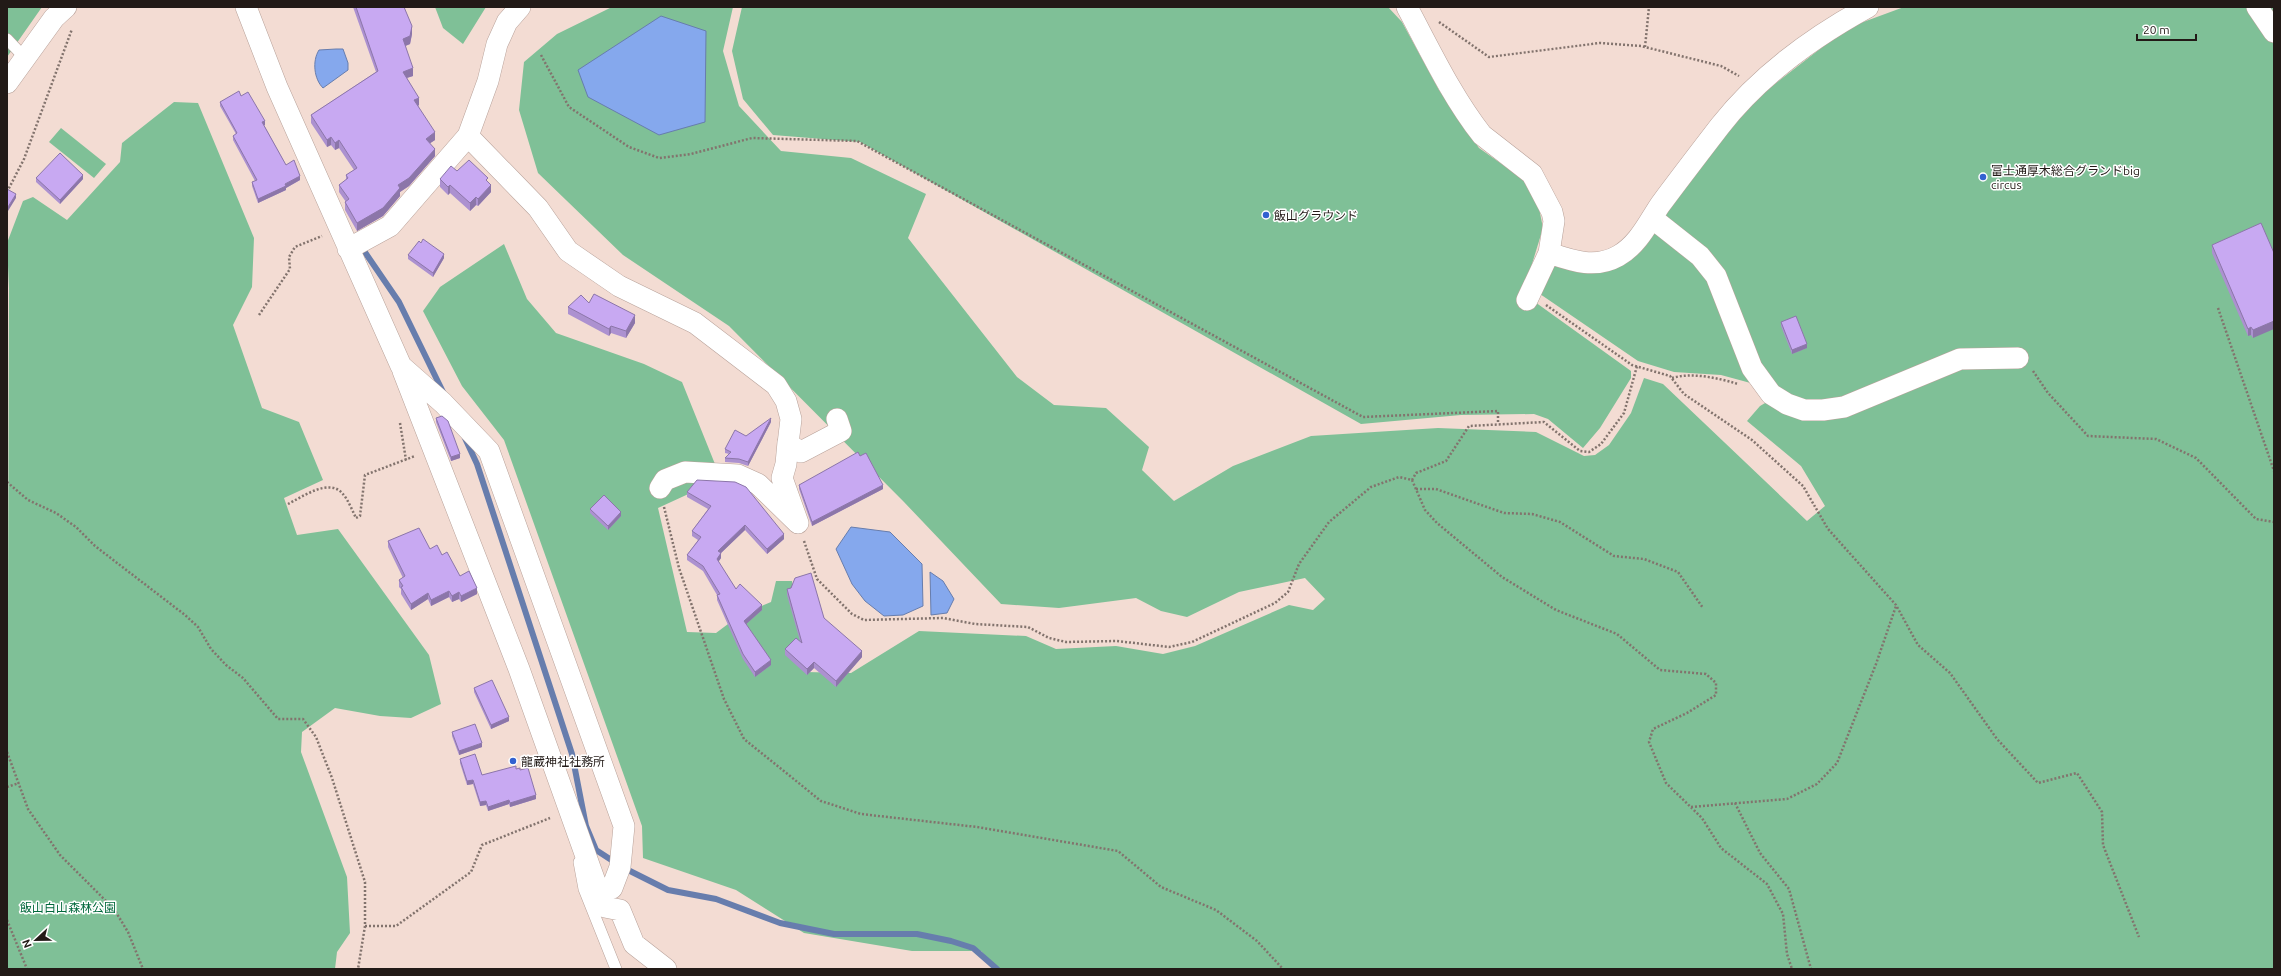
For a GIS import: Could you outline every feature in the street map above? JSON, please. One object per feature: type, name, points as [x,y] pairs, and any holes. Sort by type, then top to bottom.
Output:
[{"type":"street","points":[[246,7],[277,87],[401,366],[519,669],[605,907],[620,910],[634,944],[666,969]]},
{"type":"street","points":[[348,249],[390,226],[468,136],[488,81],[497,44],[507,22],[520,7]]},
{"type":"street","points":[[1407,7],[1454,93],[1482,135],[1532,174],[1540,185],[1553,217],[1549,253],[1528,297]]},
{"type":"street","points":[[1549,253],[1578,263],[1608,261],[1631,247],[1721,125],[1753,88],[1798,50],[1832,26],[1868,7]]},
{"type":"street","points":[[2257,7],[2274,32]]},
{"type":"street","points":[[7,83],[54,18],[71,14]]},
{"type":"street","points":[[468,136],[538,208],[568,251],[620,286],[695,323],[776,385],[786,401],[791,419],[786,464],[782,478],[798,523]]},
{"type":"street","points":[[1652,218],[1700,256],[1716,276],[1752,368],[1771,394],[1793,406],[1804,410],[1823,410],[1844,407],[1929,380],[1960,359],[2018,358]]},
{"type":"street","points":[[401,366],[443,404],[489,451],[624,826],[620,867],[612,888],[598,890]]},
{"type":"street","points":[[788,442],[788,444],[801,452],[841,431],[837,420]]},
{"type":"street","points":[[660,488],[665,480],[685,472],[738,474],[758,484],[798,523]]},
{"type":"lane","points":[[7,39],[25,58]]},
{"type":"lane","points":[[584,851],[579,860],[584,889],[616,969]]},
{"type":"path","points":[[1645,47],[1649,7]]},
{"type":"path","points":[[7,192],[24,159],[71,14]]},
{"type":"path","points":[[1433,18],[1489,57],[1600,43],[1645,47],[1721,66],[1738,75],[1753,88]]},
{"type":"path","points":[[541,55],[569,107],[628,147],[659,158],[691,154],[752,138],[858,141],[1363,417],[1498,411],[1498,424]]},
{"type":"path","points":[[258,315],[290,269],[289,258],[296,247],[316,239]]},
{"type":"path","points":[[1528,297],[1637,366],[1670,376],[1684,394],[1752,440],[1803,486],[1828,529],[1896,605],[1918,645],[1950,673],[1997,738],[2038,782],[2077,773],[2102,812],[2103,845],[2139,937]]},
{"type":"path","points":[[2218,308],[2274,471]]},
{"type":"path","points":[[2018,358],[2027,362],[2048,393],[2088,436],[2156,439],[2196,458],[2256,519],[2274,522]]},
{"type":"path","points":[[1412,480],[1416,473],[1446,461],[1470,426],[1544,422],[1580,451],[1589,452],[1601,444],[1624,413],[1637,366]]},
{"type":"path","points":[[1672,378],[1680,376],[1720,378],[1755,389],[1767,389]]},
{"type":"path","points":[[288,504],[326,487],[337,488],[344,494],[356,518],[360,516],[365,475],[419,454],[432,446]]},
{"type":"path","points":[[798,523],[817,579],[852,614],[864,620],[943,618],[976,624],[1028,627],[1049,638],[1066,642],[1117,641],[1169,648],[1192,642],[1275,603],[1288,592],[1299,564],[1329,522],[1371,487],[1399,477],[1412,480]]},
{"type":"path","points":[[1412,480],[1425,510],[1437,524],[1502,577],[1556,610],[1617,634],[1660,670],[1706,674],[1716,683],[1716,695],[1687,713],[1653,729],[1649,742],[1666,783],[1702,818],[1721,848],[1767,884],[1784,914],[1787,954],[1792,969]]},
{"type":"path","points":[[7,482],[28,500],[56,513],[76,527],[95,546],[189,619],[198,627],[211,649],[226,665],[243,678],[278,720],[303,719],[316,737],[351,831],[365,882],[365,926],[358,969]]},
{"type":"path","points":[[660,488],[679,568],[724,699],[744,739],[821,801],[861,814],[978,827],[1118,851],[1161,887],[1216,910],[1257,941],[1283,969]]},
{"type":"path","points":[[1416,489],[1436,489],[1504,513],[1532,514],[1560,522],[1614,556],[1644,559],[1678,572],[1703,608]]},
{"type":"path","points":[[1691,807],[1787,799],[1817,784],[1836,763],[1876,664],[1896,605]]},
{"type":"path","points":[[7,752],[28,809],[60,855],[114,909],[128,932],[143,969]]},
{"type":"path","points":[[7,787],[19,783]]},
{"type":"path","points":[[1735,803],[1760,853],[1790,888],[1811,969]]},
{"type":"path","points":[[365,926],[396,926],[471,872],[482,845],[549,817],[562,828],[570,830],[576,828]]},
{"type":"path","points":[[7,920],[27,969]]},
{"type":"green space","points":[[7,7],[42,7],[7,57]]},
{"type":"green space","points":[[435,7],[486,7],[463,44],[443,28]]},
{"type":"green space","points":[[612,7],[733,7],[723,51],[739,106],[781,151],[851,158],[926,194],[908,238],[1017,377],[1054,405],[1106,408],[1149,447],[1142,470],[1174,501],[1233,466],[1311,436],[1438,428],[1536,432],[1584,456],[1595,455],[1609,445],[1631,413],[1644,378],[1663,384],[1807,521],[1825,506],[1801,466],[1747,421],[1760,406],[1784,392],[1721,375],[1674,372],[1638,361],[1540,294],[1555,262],[1596,271],[1744,108],[1847,28],[1904,7],[2274,7],[2274,969],[997,969],[981,951],[912,951],[804,933],[736,890],[643,858],[642,826],[504,440],[462,386],[423,311],[440,287],[504,244],[527,299],[556,333],[644,364],[682,382],[721,479],[658,508],[687,632],[716,633],[740,615],[771,602],[776,581],[792,581],[805,672],[851,673],[919,631],[1026,636],[1056,649],[1116,646],[1163,654],[1195,646],[1289,605],[1313,610],[1325,599],[1305,578],[1239,592],[1187,617],[1161,611],[1136,598],[1059,608],[1001,604],[904,502],[729,326],[623,255],[538,173],[519,110],[524,62],[557,34]]},
{"type":"green space","name":"飯山グラウンド","points":[[742,7],[1388,7],[1402,22],[1439,90],[1479,148],[1523,179],[1538,203],[1543,228],[1521,300],[1535,302],[1631,371],[1631,378],[1600,428],[1583,448],[1548,419],[1534,414],[1461,415],[1361,424],[860,142],[773,135],[743,99],[732,51]]},
{"type":"green space","name":"飯山白山森林公園","points":[[174,102],[198,103],[254,238],[252,287],[233,325],[262,408],[299,422],[323,480],[284,498],[297,535],[338,529],[429,655],[441,704],[411,718],[380,716],[335,708],[302,732],[301,752],[347,877],[350,933],[337,952],[335,969],[7,969],[9,288],[7,243],[23,201],[33,197],[67,220],[120,162],[122,143]]},
{"type":"green space","points":[[61,128],[106,164],[94,178],[49,142]]},
{"type":"water","points":[[661,16],[706,31],[705,122],[659,135],[588,97],[578,70]]},
{"type":"water","points":[[343,49],[348,63],[348,70],[323,88],[318,80],[315,70],[315,59],[319,50]]},
{"type":"water","points":[[851,527],[890,532],[922,564],[923,606],[903,615],[884,616],[865,601],[852,584],[836,549]]},
{"type":"water","points":[[930,572],[943,581],[954,599],[947,613],[931,615]]},
{"type":"building","points":[[356,7],[404,7],[412,26],[410,36],[403,39],[413,68],[403,72],[419,98],[414,100],[435,132],[426,139],[435,149],[409,178],[398,185],[400,188],[383,208],[357,223],[345,202],[349,199],[339,185],[348,178],[346,175],[357,168],[339,140],[335,143],[331,137],[327,140],[311,115],[378,71]]},
{"type":"building","points":[[239,91],[241,96],[248,92],[265,121],[262,122],[286,165],[294,160],[300,176],[285,184],[286,186],[258,199],[252,182],[257,180],[233,136],[237,133],[220,102]]},
{"type":"building","points":[[60,153],[83,175],[60,200],[36,178]]},
{"type":"building","points":[[469,160],[488,178],[486,180],[491,185],[478,199],[476,197],[470,203],[450,185],[448,187],[440,179],[451,166],[457,171]]},
{"type":"building","points":[[7,189],[16,194],[8,207],[7,206]]},
{"type":"building","points":[[2261,223],[2274,253],[2274,321],[2253,330],[2251,327],[2248,329],[2212,245]]},
{"type":"building","points":[[423,239],[444,254],[433,273],[408,255],[419,241],[421,243]]},
{"type":"building","points":[[594,294],[635,315],[626,331],[611,326],[609,329],[568,307],[581,295],[589,303]]},
{"type":"building","points":[[1796,316],[1807,344],[1792,350],[1781,322]]},
{"type":"building","points":[[442,416],[448,421],[460,454],[451,457],[436,418]]},
{"type":"building","points":[[771,418],[748,462],[739,459],[725,458],[731,452],[725,449],[735,430],[746,436]]},
{"type":"building","points":[[858,452],[860,456],[866,453],[883,485],[812,522],[799,485]]},
{"type":"building","points":[[697,480],[735,482],[746,487],[784,534],[767,549],[745,525],[718,551],[721,553],[717,559],[736,589],[740,584],[762,605],[744,621],[771,660],[755,672],[743,654],[717,595],[720,594],[703,566],[687,555],[701,537],[692,531],[711,506],[687,492]]},
{"type":"building","points":[[604,495],[621,512],[608,526],[590,509]]},
{"type":"building","points":[[419,528],[430,549],[437,545],[442,555],[447,552],[460,576],[469,571],[477,588],[461,596],[459,592],[452,596],[449,591],[431,600],[428,593],[411,604],[401,587],[403,586],[399,580],[405,576],[388,541]]},
{"type":"building","points":[[811,573],[824,618],[862,651],[836,681],[814,662],[807,669],[785,649],[796,638],[802,643],[787,589],[791,588],[795,578]]},
{"type":"building","points":[[492,680],[509,717],[491,725],[474,688]]},
{"type":"building","points":[[475,724],[482,743],[459,751],[452,732]]},
{"type":"building","points":[[475,754],[482,775],[516,766],[516,769],[520,768],[520,770],[528,768],[536,795],[510,803],[509,800],[488,807],[486,801],[480,802],[473,780],[467,781],[460,759]]},
{"type":"waterway","points":[[360,245],[399,302],[444,394]]},
{"type":"waterway","points":[[464,436],[477,464],[572,754],[586,826],[596,850],[616,863]]},
{"type":"waterway","points":[[624,868],[668,890],[716,899],[780,923],[834,934],[917,934],[951,941],[973,948],[997,969]]},
{"type":"place","name":"富士通厚木総合グランドbig circus","points":[[1983,177]]},
{"type":"place","name":"飯山グラウンド","points":[[1266,215]]},
{"type":"place","name":"龍蔵神社社務所","points":[[513,761]]}]
